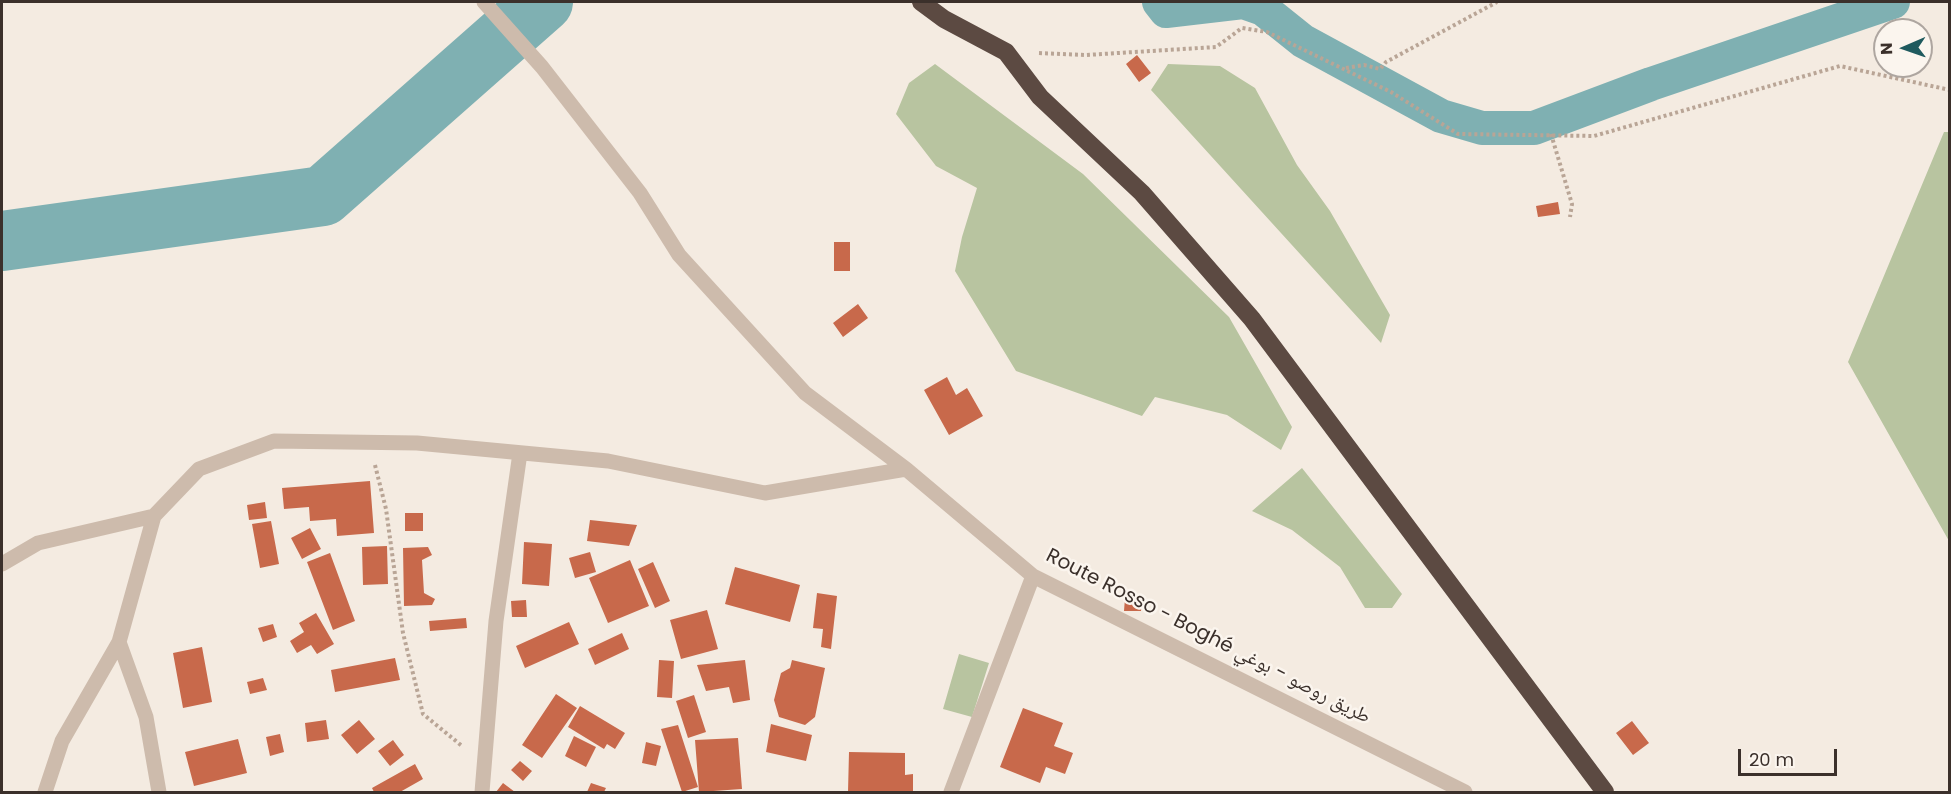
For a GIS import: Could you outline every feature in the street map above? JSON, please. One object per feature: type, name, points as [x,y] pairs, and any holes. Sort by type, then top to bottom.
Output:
[{"type":"highway","points":[[921,2],[944,19],[1006,52],[1040,97],[1142,193],[1252,319],[1605,792]]},
{"type":"street","name":"Route Rosso - Boghé طريق روصو - بوغي","points":[[484,2],[542,67],[640,193],[679,255],[805,393],[906,469],[1033,576],[1465,792]]},
{"type":"street","points":[[45,792],[62,741],[119,642],[154,516],[199,469],[274,441],[417,443],[608,461],[765,493],[906,469]]},
{"type":"street","points":[[483,792],[483,764],[496,621],[520,453]]},
{"type":"street","points":[[2,564],[38,543],[154,516]]},
{"type":"street","points":[[951,792],[1033,576]]},
{"type":"street","points":[[119,642],[146,717],[159,792]]},
{"type":"path","points":[[1346,68],[1364,65],[1380,69],[1386,62],[1497,2]]},
{"type":"path","points":[[1006,52],[1086,55],[1215,47],[1242,28],[1267,32],[1346,68],[1391,92],[1458,134],[1594,136],[1840,66],[1950,90]]},
{"type":"path","points":[[1551,134],[1572,204],[1570,217]]},
{"type":"path","points":[[369,442],[386,509],[403,633],[423,714],[483,764]]},
{"type":"green space","points":[[935,64],[1083,174],[1229,317],[1292,427],[1281,450],[1227,415],[1155,397],[1142,416],[1016,371],[955,271],[962,237],[977,188],[936,166],[896,114],[909,83]]},
{"type":"green space","points":[[1168,64],[1220,66],[1255,88],[1297,165],[1330,211],[1390,315],[1381,343],[1151,90]]},
{"type":"green space","points":[[1944,132],[1950,132],[1949,541],[1848,362]]},
{"type":"green space","points":[[1302,468],[1402,594],[1392,608],[1365,608],[1340,567],[1292,530],[1252,511]]},
{"type":"green space","points":[[959,654],[989,663],[972,717],[943,709]]},
{"type":"building","points":[[1137,55],[1151,73],[1139,82],[1126,64]]},
{"type":"building","points":[[1558,202],[1560,214],[1538,217],[1536,206]]},
{"type":"building","points":[[834,242],[850,242],[850,271],[834,271]]},
{"type":"building","points":[[858,304],[868,318],[843,337],[833,323]]},
{"type":"building","points":[[947,377],[956,395],[967,388],[983,416],[949,435],[924,390]]},
{"type":"building","points":[[370,481],[374,533],[337,536],[336,519],[310,521],[309,507],[284,509],[282,488]]},
{"type":"building","points":[[265,502],[267,518],[249,520],[247,505]]},
{"type":"building","points":[[405,513],[423,513],[423,531],[405,531]]},
{"type":"building","points":[[590,520],[637,525],[629,546],[587,541]]},
{"type":"building","points":[[271,521],[279,564],[260,568],[252,524]]},
{"type":"building","points":[[310,528],[321,549],[302,559],[291,538]]},
{"type":"building","points":[[524,542],[552,544],[549,586],[522,584]]},
{"type":"building","points":[[387,546],[388,584],[363,585],[362,547]]},
{"type":"building","points":[[428,547],[432,555],[422,560],[424,593],[435,599],[432,605],[404,606],[403,548]]},
{"type":"building","points":[[590,552],[596,572],[575,578],[569,558]]},
{"type":"building","points":[[330,553],[355,621],[333,630],[307,562]]},
{"type":"building","points":[[630,560],[649,606],[608,623],[589,578]]},
{"type":"building","points":[[653,562],[670,601],[655,608],[638,569]]},
{"type":"building","points":[[735,567],[800,585],[790,622],[725,604]]},
{"type":"building","points":[[817,593],[837,596],[831,649],[821,647],[823,629],[813,628]]},
{"type":"building","points":[[1125,598],[1142,598],[1141,611],[1124,611]]},
{"type":"building","points":[[526,600],[527,617],[512,617],[511,601]]},
{"type":"building","points":[[707,610],[718,649],[681,659],[670,620]]},
{"type":"building","points":[[316,613],[334,644],[317,654],[311,645],[297,653],[290,641],[304,632],[299,623]]},
{"type":"building","points":[[466,618],[467,628],[430,631],[429,621]]},
{"type":"building","points":[[569,622],[579,644],[525,668],[516,646]]},
{"type":"building","points":[[273,624],[277,637],[263,642],[258,628]]},
{"type":"building","points":[[622,633],[629,649],[595,665],[588,649]]},
{"type":"building","points":[[202,647],[212,702],[183,708],[173,653]]},
{"type":"building","points":[[395,658],[400,680],[335,692],[331,670]]},
{"type":"building","points":[[659,660],[674,661],[672,698],[657,697]]},
{"type":"building","points":[[745,660],[750,700],[733,703],[729,687],[706,691],[697,665]]},
{"type":"building","points":[[792,660],[825,668],[815,717],[805,725],[779,717],[774,700],[781,673],[790,668]]},
{"type":"building","points":[[263,678],[267,690],[250,694],[247,682]]},
{"type":"building","points":[[556,694],[577,708],[542,758],[522,745]]},
{"type":"building","points":[[694,695],[706,732],[688,738],[676,701]]},
{"type":"building","points":[[580,706],[625,733],[615,749],[607,744],[604,749],[568,727]]},
{"type":"building","points":[[1023,708],[1063,723],[1054,746],[1073,753],[1065,774],[1046,767],[1040,783],[1000,767]]},
{"type":"building","points":[[326,720],[329,739],[307,742],[305,723]]},
{"type":"building","points":[[359,720],[375,739],[357,754],[341,735]]},
{"type":"building","points":[[1632,721],[1649,743],[1633,755],[1616,733]]},
{"type":"building","points":[[771,724],[812,735],[806,761],[766,752]]},
{"type":"building","points":[[678,725],[698,787],[682,792],[661,729]]},
{"type":"building","points":[[280,734],[284,752],[270,756],[266,737]]},
{"type":"building","points":[[574,736],[596,747],[586,767],[565,756]]},
{"type":"building","points":[[738,738],[742,789],[699,792],[695,740]]},
{"type":"building","points":[[238,739],[247,773],[194,786],[185,752]]},
{"type":"building","points":[[393,740],[404,755],[390,766],[378,751]]},
{"type":"building","points":[[646,742],[661,746],[656,766],[642,763]]},
{"type":"building","points":[[849,752],[905,753],[905,775],[913,774],[913,792],[848,792]]},
{"type":"building","points":[[520,761],[532,771],[523,781],[511,770]]},
{"type":"building","points":[[415,764],[423,779],[400,792],[374,792],[372,788]]},
{"type":"building","points":[[503,783],[515,792],[496,792]]},
{"type":"building","points":[[591,783],[606,788],[604,792],[587,792]]},
{"type":"waterway","points":[[2,241],[323,196],[543,2]]},
{"type":"waterway","points":[[1159,2],[1166,11],[1243,2],[1263,9],[1303,41],[1441,116],[1482,128],[1534,128],[1651,84],[1893,2]]}]
